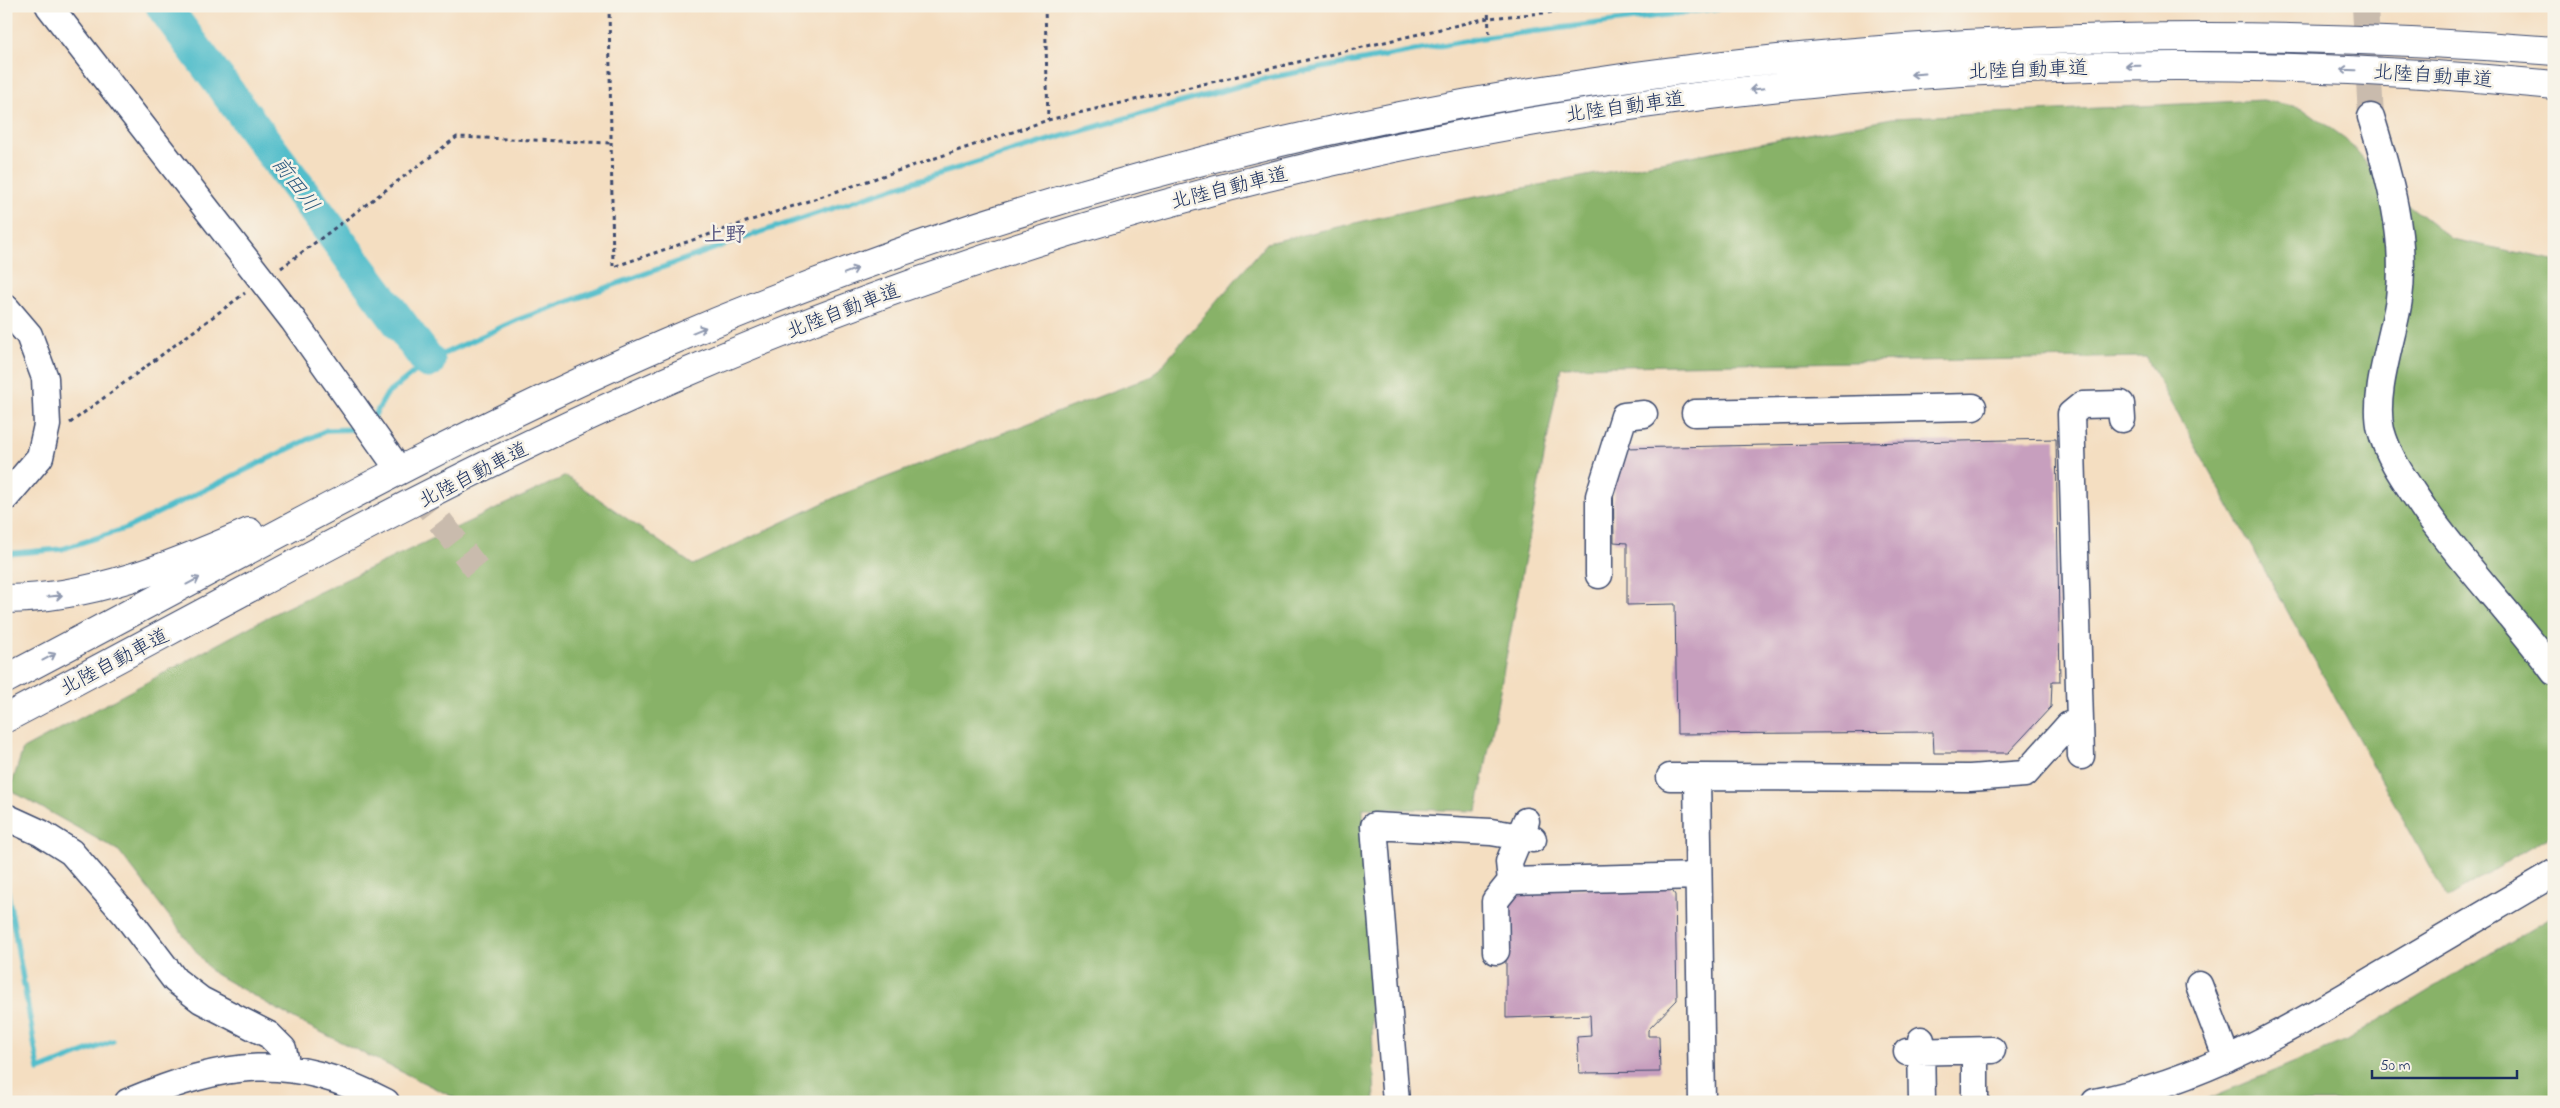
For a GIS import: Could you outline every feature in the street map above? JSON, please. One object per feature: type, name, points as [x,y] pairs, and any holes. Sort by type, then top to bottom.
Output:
[{"type":"highway","name":"北陸自動車道","points":[[6,679],[423,459],[664,344],[892,256],[1009,215],[1221,153],[1348,121],[1465,97],[1587,76],[1816,48],[2056,33],[2276,32],[2483,43],[2554,50]]},
{"type":"highway","name":"北陸自動車道","points":[[6,718],[299,562],[560,430],[678,376],[775,336],[908,285],[1029,244],[1166,203],[1355,156],[1473,131],[1593,110],[1819,82],[1936,73],[2056,67],[2207,66],[2386,71],[2554,84]]},
{"type":"highway","points":[[6,599],[62,595],[102,587],[146,574],[202,553],[288,515],[580,375],[664,344]]},
{"type":"highway","points":[[6,732],[135,650]]},
{"type":"street","points":[[50,6],[293,320],[392,460]]},
{"type":"street","points":[[2371,117],[2384,156],[2397,224],[2401,266],[2399,299],[2383,381],[2380,408],[2381,428],[2393,464],[2454,550],[2554,672]]},
{"type":"street","points":[[6,308],[29,335],[45,378],[47,425],[40,457],[6,497]]},
{"type":"street","points":[[2081,756],[2071,414],[2082,405],[2120,404],[2122,419]]},
{"type":"street","points":[[1695,413],[1973,408]]},
{"type":"street","points":[[1599,575],[1599,496],[1624,416],[1644,414]]},
{"type":"street","points":[[1670,777],[1961,778],[2025,774],[2069,725],[2079,725]]},
{"type":"street","points":[[1697,777],[1702,1102]]},
{"type":"street","points":[[6,817],[41,833],[71,852],[125,914],[175,980],[200,1000],[270,1035],[283,1049],[287,1067]]},
{"type":"street","points":[[1396,1102],[1374,826],[1527,832],[1509,862],[1511,881],[1495,902],[1496,951]]},
{"type":"street","points":[[2095,1102],[2174,1080],[2252,1049],[2329,1006],[2554,873]]},
{"type":"street","points":[[1511,881],[1698,876]]},
{"type":"street","points":[[2203,994],[2227,1059]]},
{"type":"street","points":[[1922,1102],[1917,1048],[1983,1051],[1975,1102]]},
{"type":"street","points":[[128,1102],[168,1085],[209,1073],[252,1066],[287,1067],[326,1075],[386,1102]]},
{"type":"path","points":[[609,6],[613,267],[1048,120],[1488,18],[1622,6]]},
{"type":"path","points":[[1045,6],[1048,120]]},
{"type":"path","points":[[1488,6],[1488,33]]},
{"type":"path","points":[[43,443],[457,137],[611,143]]},
{"type":"green space","points":[[2263,100],[2303,108],[2346,139],[2388,189],[2452,239],[2554,260],[2554,833],[2447,898],[2146,357],[1561,367],[1477,811],[1363,808],[1375,1102],[463,1102],[296,1020],[212,972],[119,851],[10,790],[23,749],[279,611],[566,476],[693,565],[840,495],[1153,376],[1267,243],[1439,204],[1892,118]]},
{"type":"green space","points":[[2554,915],[2554,1102],[2200,1102],[2345,1041]]},
{"type":"building","points":[[2056,439],[2060,682],[2052,682],[2051,707],[2008,753],[1934,753],[1933,732],[1677,734],[1675,604],[1627,605],[1627,543],[1614,542],[1613,461],[1624,461],[1624,448]]},
{"type":"building","points":[[1670,887],[1675,895],[1677,1000],[1648,1030],[1648,1036],[1659,1036],[1660,1072],[1579,1073],[1577,1037],[1591,1036],[1590,1015],[1506,1018],[1506,903],[1521,889]]},
{"type":"waterway","name":"前田川","points":[[163,6],[428,361]]},
{"type":"waterway","points":[[372,420],[387,394],[428,361],[517,320],[752,235],[896,187],[1053,139],[1267,78],[1481,38],[1736,6]]},
{"type":"waterway","points":[[6,554],[62,549],[127,528],[327,430],[360,429]]},
{"type":"waterway","points":[[6,882],[39,1070],[113,1041]]},
{"type":"tunnel","points":[[2365,6],[2371,117]]},
{"type":"tunnel","points":[[392,460],[477,569]]},
{"type":"district","name":"上野","points":[[725,234]]}]
